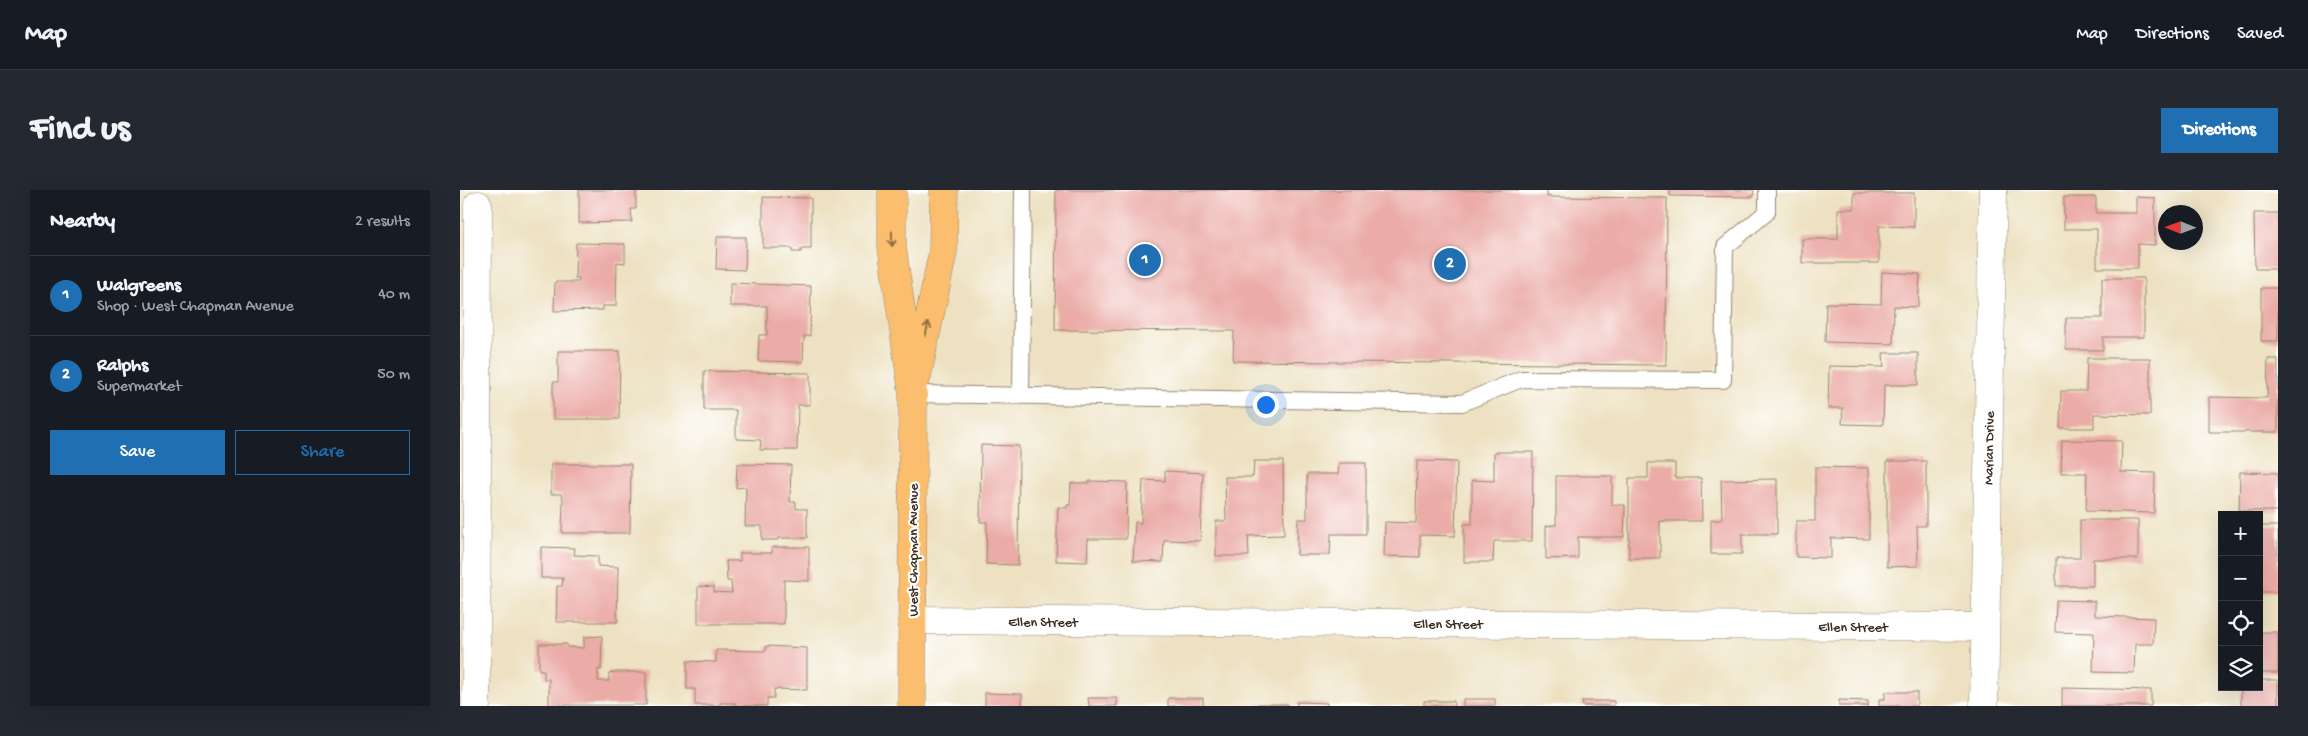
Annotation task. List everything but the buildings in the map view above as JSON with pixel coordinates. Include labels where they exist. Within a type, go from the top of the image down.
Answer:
[{"type":"main road","name":"West Chapman Avenue","points":[[892,190],[892,247],[914,394],[912,706]]},
{"type":"main road","name":"West Chapman Avenue","points":[[914,394],[943,252],[944,190]]},
{"type":"street","name":"Marian Drive","points":[[1984,706],[1993,190]]},
{"type":"street","points":[[476,706],[478,205]]},
{"type":"street","name":"Ellen Street","points":[[912,620],[1985,627]]},
{"type":"lane","points":[[1021,396],[1023,190]]},
{"type":"lane","points":[[914,394],[1462,403],[1521,379],[1723,380],[1725,247],[1766,212],[1767,190]]},
{"type":"place","name":"Walgreens","points":[[1145,260]]},
{"type":"place","name":"Ralphs","points":[[1450,264]]}]
